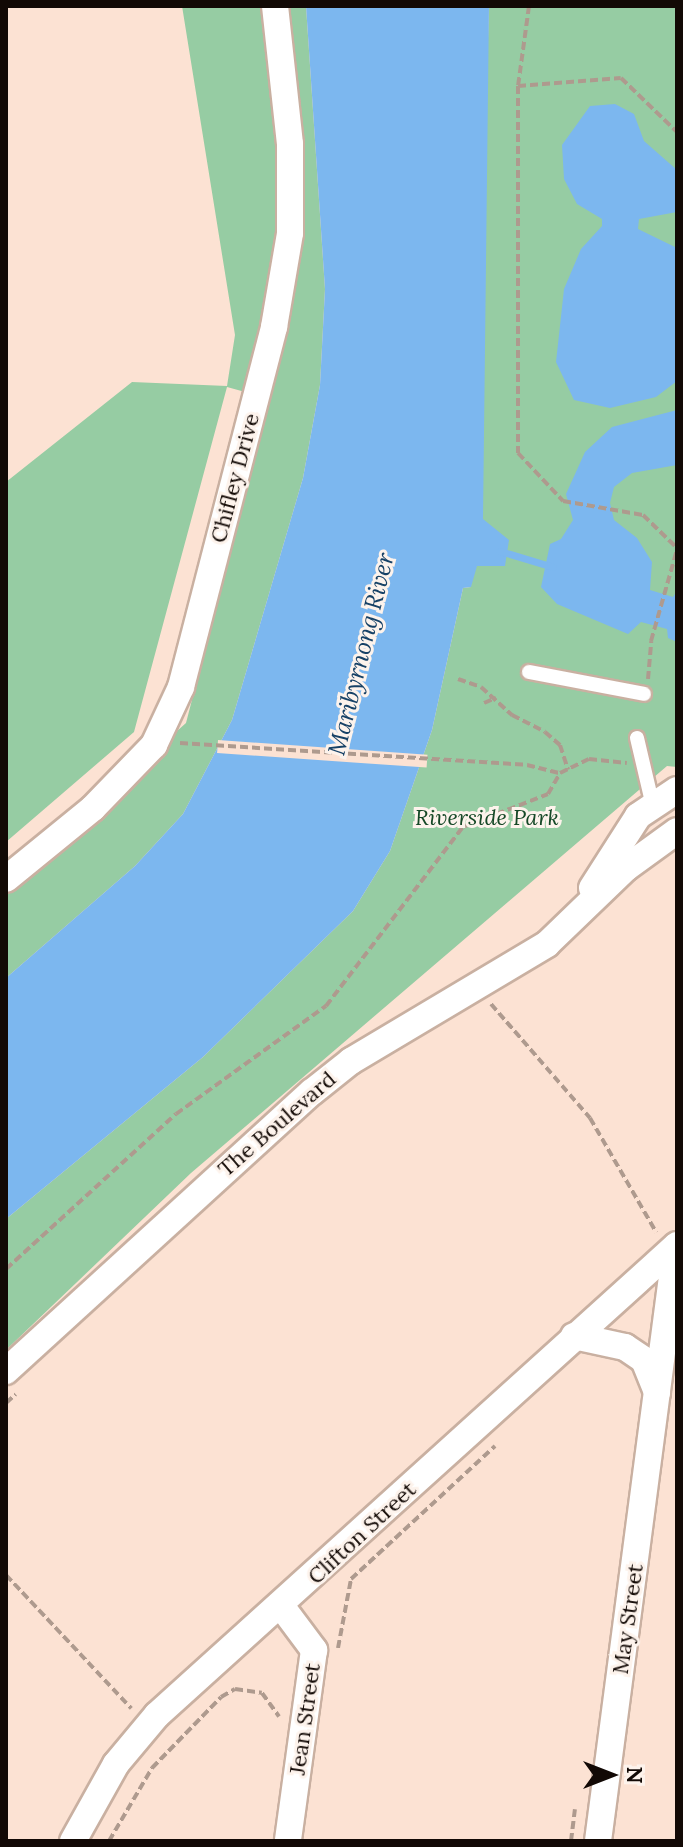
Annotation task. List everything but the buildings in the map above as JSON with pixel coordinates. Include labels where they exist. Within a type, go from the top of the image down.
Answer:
[{"type":"street","name":"Chifley Drive","points":[[6,879],[93,808],[154,745],[181,687],[274,327],[290,233],[290,144],[275,6]]},
{"type":"street","name":"The Boulevard","points":[[577,915],[624,835],[652,802],[677,790]]},
{"type":"street","name":"The Boulevard","points":[[15,1379],[312,1092],[351,1061],[547,944],[626,868],[677,831]]},
{"type":"street","name":"Clifton Street","points":[[73,1841],[116,1764],[157,1715],[282,1607],[574,1336],[670,1242]]},
{"type":"street","name":"May Street","points":[[598,1841],[658,1396],[670,1242]]},
{"type":"street","points":[[574,1336],[625,1347],[644,1360],[658,1396]]},
{"type":"street","name":"Jean Street","points":[[282,1607],[314,1650],[288,1841]]},
{"type":"lane","points":[[529,672],[644,694]]},
{"type":"lane","points":[[637,738],[639,765],[652,802]]},
{"type":"path","points":[[529,6],[518,86],[518,453],[563,501],[643,515],[677,549],[651,641],[644,694]]},
{"type":"path","points":[[518,86],[621,78],[677,132]]},
{"type":"path","points":[[458,679],[496,698],[560,745],[568,770]]},
{"type":"path","points":[[484,703],[496,698]]},
{"type":"path","points":[[175,742],[527,765],[560,773],[589,759],[639,765]]},
{"type":"path","points":[[6,1269],[176,1114],[326,1006],[463,827],[548,794],[560,773]]},
{"type":"path","points":[[497,993],[486,999],[590,1118],[670,1242]]},
{"type":"path","points":[[6,1403],[15,1379]]},
{"type":"path","points":[[338,1651],[351,1579],[499,1441]]},
{"type":"path","points":[[6,1575],[138,1715]]},
{"type":"path","points":[[109,1841],[152,1768],[221,1697],[235,1689],[262,1693],[272,1700],[279,1724]]},
{"type":"path","points":[[571,1841],[577,1794]]},
{"type":"green space","points":[[182,6],[306,6],[325,289],[320,385],[303,478],[232,720],[183,814],[135,866],[6,978],[6,884],[186,723],[270,399],[227,387],[134,732],[6,842],[6,482],[132,382],[227,386],[235,335]]},
{"type":"green space","name":"Riverside Park","points":[[489,6],[677,6],[677,767],[667,766],[191,1173],[6,1350],[6,1219],[203,1057],[353,911],[390,851],[432,730],[463,588],[471,587]]},
{"type":"water","name":"Maribyrnong River","points":[[306,6],[489,6],[483,519],[509,540],[505,566],[477,566],[471,587],[463,588],[432,730],[390,851],[353,911],[203,1057],[6,1219],[6,978],[135,866],[183,814],[232,720],[303,478],[320,385],[325,289]]},
{"type":"water","points":[[615,104],[634,114],[644,141],[677,170],[677,212],[639,219],[638,229],[677,248],[677,381],[656,397],[610,408],[574,400],[556,362],[564,289],[581,249],[602,226],[602,219],[577,204],[564,179],[562,145],[590,106]]},
{"type":"water","points":[[677,410],[677,465],[632,473],[614,487],[610,503],[614,520],[637,538],[652,562],[650,590],[673,597],[677,591],[677,642],[668,638],[667,629],[641,622],[628,634],[557,604],[541,587],[550,544],[561,539],[573,520],[566,494],[585,452],[612,427]]},
{"type":"pier","points":[[218,740],[427,755],[427,768],[217,753]]},
{"type":"waterway","points":[[500,551],[553,567]]}]
